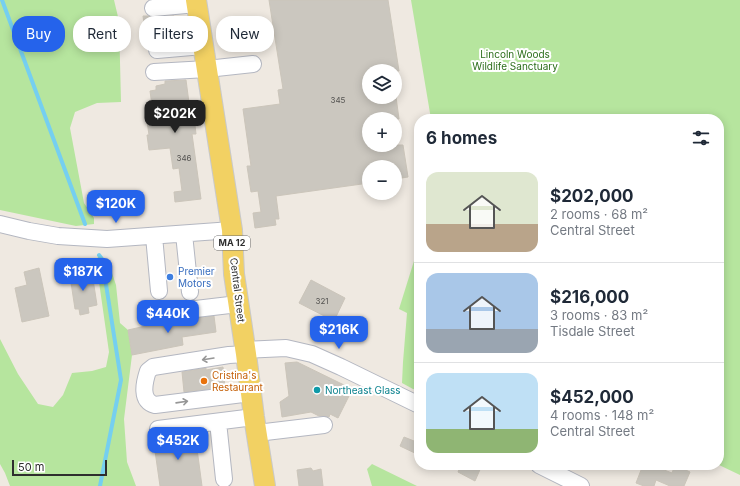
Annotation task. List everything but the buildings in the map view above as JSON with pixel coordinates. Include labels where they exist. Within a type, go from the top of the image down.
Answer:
[{"type":"main road","name":"Central Street","points":[[197,2],[199,16]]},
{"type":"main road","name":"Central Street","points":[[204,52],[232,230],[234,274],[265,486]]},
{"type":"street","points":[[153,8],[197,2]]},
{"type":"street","points":[[154,72],[207,69],[253,64]]},
{"type":"street","points":[[0,224],[29,232],[58,236],[107,239],[232,230]]},
{"type":"street","points":[[184,234],[190,292]]},
{"type":"street","points":[[154,236],[159,291]]},
{"type":"street","points":[[162,313],[238,304]]},
{"type":"street","points":[[251,393],[155,405],[150,404],[146,398],[144,383],[148,371],[153,367],[246,352],[286,348],[305,352],[341,367],[414,404]]},
{"type":"street","points":[[218,422],[224,479]]},
{"type":"street","points":[[158,428],[218,422],[255,425],[324,425]]},
{"type":"street","points":[[549,470],[581,486]]},
{"type":"green space","points":[[0,0],[114,0],[118,16],[73,16],[73,52],[120,52],[121,102],[97,103],[75,112],[70,128],[84,203],[94,218],[94,224],[76,226],[0,210]]},
{"type":"green space","name":"Lincoln Woods Wildlife Sanctuary","points":[[411,0],[740,0],[740,475],[724,467],[724,114],[430,114]]},
{"type":"green space","points":[[99,255],[109,264],[116,285],[120,323],[128,330],[132,355],[124,419],[127,462],[136,486],[10,486],[0,464],[0,339],[18,374],[38,404],[53,407],[63,395],[72,373],[92,371],[106,367],[109,352],[96,261]]},
{"type":"green space","points":[[414,261],[414,389],[402,383],[407,313],[399,309]]},
{"type":"green space","points":[[372,464],[417,486],[372,486],[367,469]]},
{"type":"waterway","points":[[2,0],[85,224]]},
{"type":"waterway","points":[[99,255],[102,259],[121,380],[100,486]]},
{"type":"place","name":"Premier Motors","points":[[170,277]]},
{"type":"place","name":"Cristina's Restaurant","points":[[204,381]]},
{"type":"place","name":"Northeast Glass","points":[[317,390]]}]
